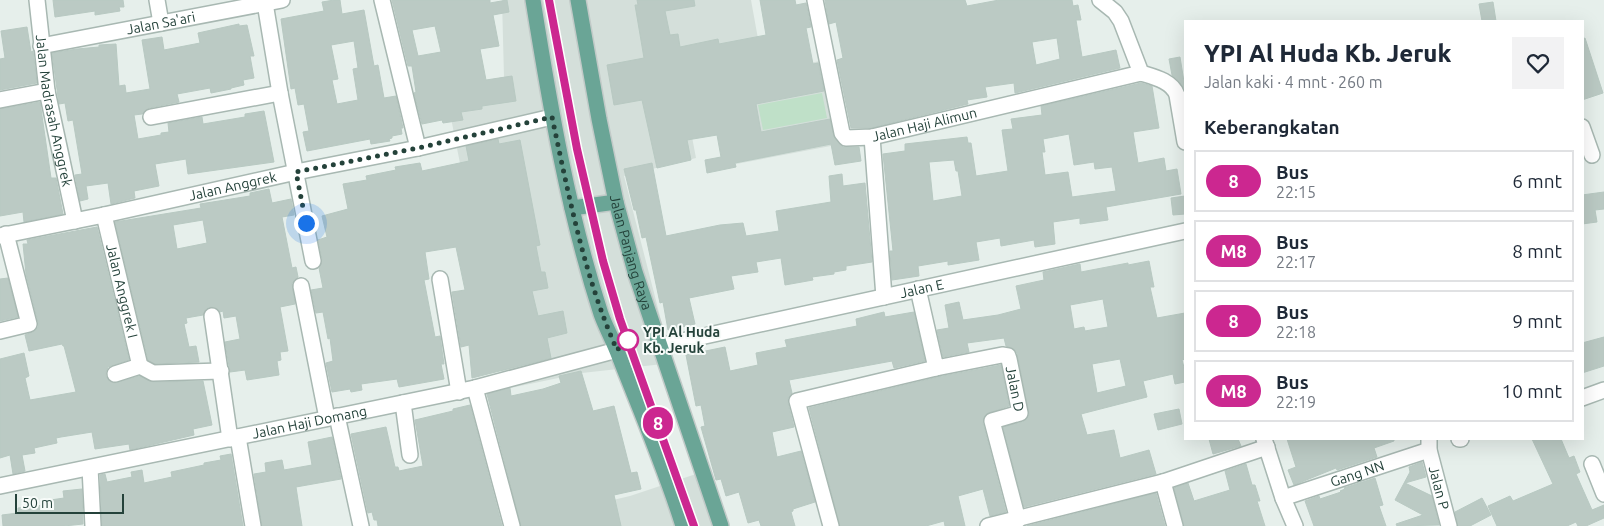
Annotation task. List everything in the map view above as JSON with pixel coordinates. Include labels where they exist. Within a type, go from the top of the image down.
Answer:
[{"type":"main road","points":[[533,0],[552,117],[588,272],[599,308],[617,350],[683,526]]},
{"type":"main road","name":"Jalan Panjang Raya","points":[[578,0],[616,202],[635,272],[721,526]]},
{"type":"main road","points":[[572,208],[616,202]]},
{"type":"street","name":"Jalan Madrasah Anggrek","points":[[37,0],[47,91],[75,221]]},
{"type":"street","points":[[157,0],[161,23]]},
{"type":"street","name":"Jalan Sa'ari","points":[[42,46],[282,0]]},
{"type":"street","points":[[382,0],[418,148]]},
{"type":"street","name":"Jalan Haji Alimun","points":[[815,0],[843,135],[846,138],[872,138],[1141,74]]},
{"type":"street","points":[[1100,0],[1115,12],[1120,21],[1141,74],[1160,78],[1175,89],[1184,136]]},
{"type":"street","points":[[265,3],[280,93],[313,261]]},
{"type":"street","points":[[0,100],[47,91]]},
{"type":"street","points":[[151,117],[280,93]]},
{"type":"street","name":"Jalan Anggrek","points":[[3,235],[104,215],[296,172],[418,148],[552,117]]},
{"type":"street","points":[[1584,132],[1593,154]]},
{"type":"street","points":[[872,138],[884,296]]},
{"type":"street","name":"Jalan Anggrek I","points":[[104,215],[140,366]]},
{"type":"street","name":"Jalan E","points":[[659,346],[1184,231]]},
{"type":"street","points":[[0,331],[29,324],[3,235]]},
{"type":"street","points":[[440,279],[459,392]]},
{"type":"street","points":[[302,286],[332,417],[361,526]]},
{"type":"street","points":[[831,526],[797,402],[936,368],[918,289]]},
{"type":"street","points":[[212,316],[234,438],[253,526]]},
{"type":"street","name":"Jalan Haji Domang","points":[[0,486],[459,392],[617,350]]},
{"type":"street","name":"Jalan D","points":[[936,368],[1002,355],[1008,356],[1020,413],[992,421],[1011,522]]},
{"type":"street","points":[[115,374],[140,366],[153,373],[221,371]]},
{"type":"street","points":[[475,388],[512,526]]},
{"type":"street","points":[[1584,397],[1604,390]]},
{"type":"street","points":[[403,403],[410,455]]},
{"type":"street","points":[[988,526],[1011,522],[1163,482],[1266,443],[1295,526]]},
{"type":"street","name":"Gang NN","points":[[1284,498],[1429,444]]},
{"type":"street","name":"Jalan P","points":[[1429,444],[1449,526]]},
{"type":"street","points":[[1592,464],[1604,494]]},
{"type":"street","points":[[90,468],[93,526]]},
{"type":"street","points":[[1163,482],[1176,526]]},
{"type":"shaded area","points":[[502,0],[751,0],[764,72],[825,60],[841,144],[736,164],[723,93],[685,100],[696,158],[624,176],[672,363],[582,373],[505,389],[445,88],[504,77]]},
{"type":"shaded area","points":[[711,469],[727,526],[542,526],[541,517],[630,496]]},
{"type":"green space","points":[[822,93],[827,118],[763,130],[758,105]]},
{"type":"building","points":[[53,0],[123,0],[124,7],[119,7],[120,11],[95,15],[95,11],[55,17]]},
{"type":"building","points":[[340,0],[342,14],[364,10],[374,66],[378,65],[384,98],[396,96],[403,128],[401,128],[402,134],[392,136],[389,139],[390,141],[371,144],[370,139],[307,151],[303,132],[309,131],[304,104],[298,105],[295,88],[291,89],[281,19],[324,11],[322,2]],"holes":[[[354,41],[358,68],[353,69],[358,100],[337,104],[332,80],[338,79],[331,45]]]},
{"type":"building","points":[[392,0],[490,0],[490,3],[507,0],[509,12],[493,15],[499,46],[480,49],[486,80],[512,76],[516,101],[482,106],[482,109],[461,112],[463,120],[443,123],[442,120],[422,124],[414,93],[416,92],[412,66],[408,66]],"holes":[[[435,26],[441,52],[418,56],[412,30]]]},
{"type":"building","points":[[637,0],[694,0],[695,6],[665,11],[670,35],[678,34],[680,47],[718,39],[719,44],[766,35],[760,0],[795,0],[796,5],[806,3],[811,27],[806,28],[813,64],[818,63],[824,91],[756,104],[761,132],[830,119],[835,139],[843,147],[859,147],[861,161],[835,165],[831,144],[735,163],[736,167],[707,173],[705,160],[721,157],[717,135],[687,140],[691,160],[657,168],[642,100],[614,105],[607,65],[644,58],[635,5],[638,5]]},
{"type":"building","points":[[825,0],[965,0],[967,6],[999,0],[1072,0],[1073,6],[1078,5],[1081,20],[1076,20],[1082,57],[1116,50],[1120,68],[1015,93],[1014,83],[985,87],[987,97],[967,100],[968,104],[871,128],[851,128],[837,60],[843,58],[836,22],[829,24]],"holes":[[[1057,38],[1060,59],[1036,65],[1032,42]]]},
{"type":"building","points":[[1493,2],[1496,20],[1482,20],[1479,4]]},
{"type":"building","points":[[239,24],[239,26],[247,25],[254,56],[250,56],[254,78],[243,80],[244,85],[231,89],[211,93],[210,88],[177,94],[179,102],[149,108],[142,114],[134,115],[138,139],[169,132],[168,123],[202,117],[203,124],[245,117],[245,114],[264,111],[274,162],[188,174],[186,159],[155,164],[159,186],[134,191],[135,198],[111,204],[108,183],[86,186],[88,199],[80,201],[75,175],[82,174],[73,120],[68,121],[65,103],[59,104],[52,53],[116,44],[119,86],[125,85],[126,93],[150,89],[142,40],[162,37],[164,50],[200,43],[198,33]]},
{"type":"building","points":[[27,27],[31,52],[33,51],[37,83],[0,90],[0,59],[5,58],[1,31]]},
{"type":"building","points":[[1584,38],[1603,93],[1584,99]]},
{"type":"building","points":[[1180,57],[1184,89],[1172,75],[1169,59]]},
{"type":"building","points":[[1141,83],[1152,86],[1159,128],[1133,132],[1138,163],[1164,158],[1166,171],[1177,169],[1181,194],[1106,207],[1108,220],[1080,224],[1080,218],[1053,222],[1055,244],[1035,247],[1034,240],[1001,246],[1000,238],[976,242],[979,260],[948,265],[948,261],[918,266],[919,276],[892,280],[890,251],[893,251],[883,154],[905,151],[905,144],[967,137],[968,143],[971,143],[976,176],[1008,171],[1002,130],[1013,129],[1011,119],[1042,115],[1041,106]],"holes":[[[1069,134],[1074,165],[1094,162],[1095,169],[1112,167],[1116,191],[1072,197],[1068,172],[1045,175],[1042,152],[1045,152],[1043,139]],[[954,160],[956,171],[958,171],[962,196],[933,201],[929,162]]]},
{"type":"building","points":[[40,102],[51,178],[56,178],[63,214],[24,222],[23,212],[0,216],[0,109]]},
{"type":"building","points":[[498,139],[499,144],[520,140],[540,245],[536,246],[541,272],[545,272],[548,288],[532,291],[538,316],[563,311],[567,333],[547,338],[551,358],[472,378],[469,345],[461,347],[452,292],[465,290],[456,247],[425,252],[429,279],[424,280],[435,337],[440,336],[444,364],[441,364],[444,379],[399,387],[397,379],[361,384],[362,390],[351,392],[350,389],[332,392],[326,363],[333,361],[330,338],[328,339],[323,312],[316,313],[311,290],[323,288],[319,268],[322,259],[318,240],[327,237],[322,216],[348,209],[343,184],[367,180],[366,176],[396,170],[395,167],[420,163],[422,171],[469,161],[466,146]]},
{"type":"building","points":[[652,163],[666,236],[720,225],[743,223],[746,236],[779,231],[776,211],[831,202],[829,176],[842,174],[843,186],[865,183],[872,262],[846,266],[846,270],[834,272],[834,274],[812,277],[813,280],[785,285],[781,258],[756,262],[758,272],[731,276],[734,289],[689,298],[695,324],[668,330],[663,302],[660,303],[646,237],[642,238],[624,169]]},
{"type":"building","points":[[269,189],[272,203],[291,199],[294,215],[282,217],[292,268],[296,267],[298,277],[292,283],[295,304],[280,307],[288,351],[280,352],[281,360],[277,361],[279,375],[247,380],[245,370],[230,372],[225,342],[240,339],[236,316],[224,318],[223,311],[220,312],[216,308],[211,307],[206,309],[203,315],[186,318],[187,323],[184,324],[189,347],[196,346],[199,362],[155,364],[148,360],[115,222],[201,208],[200,204],[250,196],[250,193]],"holes":[[[203,220],[207,243],[177,249],[173,225]]]},
{"type":"building","points":[[1604,192],[1604,209],[1595,210],[1597,222],[1584,224],[1584,195]]},
{"type":"building","points":[[1184,196],[1184,214],[1173,215],[1171,198]]},
{"type":"building","points":[[97,227],[129,360],[108,367],[106,377],[114,383],[139,376],[153,382],[203,381],[212,425],[193,429],[194,435],[130,450],[129,444],[95,449],[92,432],[56,438],[57,443],[34,448],[35,453],[22,455],[25,471],[13,474],[10,455],[0,458],[0,359],[24,353],[29,376],[25,378],[30,400],[76,392],[62,344],[29,351],[25,335],[35,331],[38,327],[38,322],[26,274],[23,244],[28,244],[27,240]]},
{"type":"building","points":[[1149,261],[1154,287],[1150,287],[1157,318],[1184,313],[1184,359],[1182,360],[1184,382],[1175,384],[1173,374],[1143,381],[1147,397],[1081,414],[1087,435],[1114,430],[1120,458],[1149,450],[1156,474],[1024,507],[1003,427],[1023,422],[1029,415],[1017,353],[1014,349],[1006,346],[1004,338],[967,343],[969,352],[943,357],[937,330],[949,328],[945,305],[959,302],[963,320],[998,315],[1021,309],[1016,286],[1044,280],[1043,272],[1080,264],[1081,272],[1128,263],[1128,265]],"holes":[[[1103,299],[1108,327],[1085,331],[1084,327],[1074,329],[1070,305]],[[1120,359],[1126,386],[1097,393],[1092,364]]]},
{"type":"building","points":[[8,278],[18,317],[0,321],[0,279]]},
{"type":"building","points":[[884,312],[885,317],[914,312],[925,361],[894,368],[892,361],[789,380],[792,393],[788,398],[788,403],[794,427],[772,432],[777,457],[801,451],[815,502],[793,509],[791,512],[795,526],[761,526],[759,520],[748,523],[739,492],[726,496],[721,479],[716,480],[701,427],[705,426],[701,405],[696,406],[686,355],[725,347],[730,371],[758,365],[756,353],[787,347],[785,340],[857,326],[856,319]]},
{"type":"building","points":[[1604,337],[1604,366],[1584,372],[1584,342]]},
{"type":"building","points":[[1001,365],[1009,406],[986,414],[983,423],[1006,512],[990,516],[983,489],[958,496],[965,526],[945,526],[944,521],[926,526],[840,526],[809,408],[938,377]]},
{"type":"building","points":[[581,371],[593,411],[614,406],[631,473],[637,472],[641,489],[614,495],[621,526],[521,526],[487,394],[510,388],[511,396],[543,389],[561,383],[559,376]]},
{"type":"building","points":[[470,405],[502,526],[378,526],[372,512],[368,513],[351,434],[386,427],[395,467],[398,467],[399,471],[423,466],[415,420]]},
{"type":"building","points":[[1179,409],[1182,424],[1158,430],[1154,414]]},
{"type":"building","points":[[332,437],[341,479],[296,487],[302,526],[262,526],[254,474],[266,472],[265,463],[282,460],[284,470],[312,465],[308,442]]},
{"type":"building","points":[[1209,440],[1238,440],[1241,446],[1213,454]]},
{"type":"building","points":[[1287,440],[1394,440],[1374,448],[1377,457],[1337,470],[1336,468],[1294,485],[1288,470],[1296,467]]},
{"type":"building","points":[[1532,440],[1561,440],[1569,458],[1574,456],[1580,472],[1576,474],[1592,510],[1604,505],[1604,518],[1586,526],[1578,526],[1576,522],[1567,526],[1497,526],[1488,506],[1510,496],[1513,501],[1553,484]]},
{"type":"building","points":[[231,454],[243,526],[102,526],[100,475],[105,474],[107,482],[132,477],[131,472],[142,470],[144,483],[172,477],[171,472],[221,460],[220,456]]},
{"type":"building","points":[[1422,462],[1426,477],[1405,483],[1432,496],[1439,525],[1397,526],[1396,524],[1423,515],[1395,500],[1410,472],[1409,467]]},
{"type":"building","points":[[1246,464],[1252,485],[1255,485],[1260,501],[1257,501],[1265,526],[1184,526],[1174,488],[1188,483],[1194,501],[1230,490],[1225,471]]},
{"type":"building","points":[[1375,478],[1383,505],[1379,506],[1386,526],[1314,526],[1305,501],[1319,496],[1320,499],[1341,492],[1344,488]]},
{"type":"building","points":[[82,489],[83,524],[64,526],[3,526],[2,515],[18,513],[18,508],[44,505],[44,501],[64,498],[63,491]]},
{"type":"building","points":[[1156,493],[1165,526],[1027,526]]},
{"type":"building","points":[[1482,498],[1491,515],[1470,526],[1458,526],[1455,512]]},
{"type":"bus line","name":"8","points":[[549,0],[577,149],[603,261],[620,319],[673,462],[694,526]]},
{"type":"place","name":"YPI Al Huda Kb. Jeruk","points":[[628,340]]},
{"type":"route","points":[[306,223],[296,172],[418,148],[552,117],[572,208],[588,272],[602,317],[617,350],[628,340]]}]
